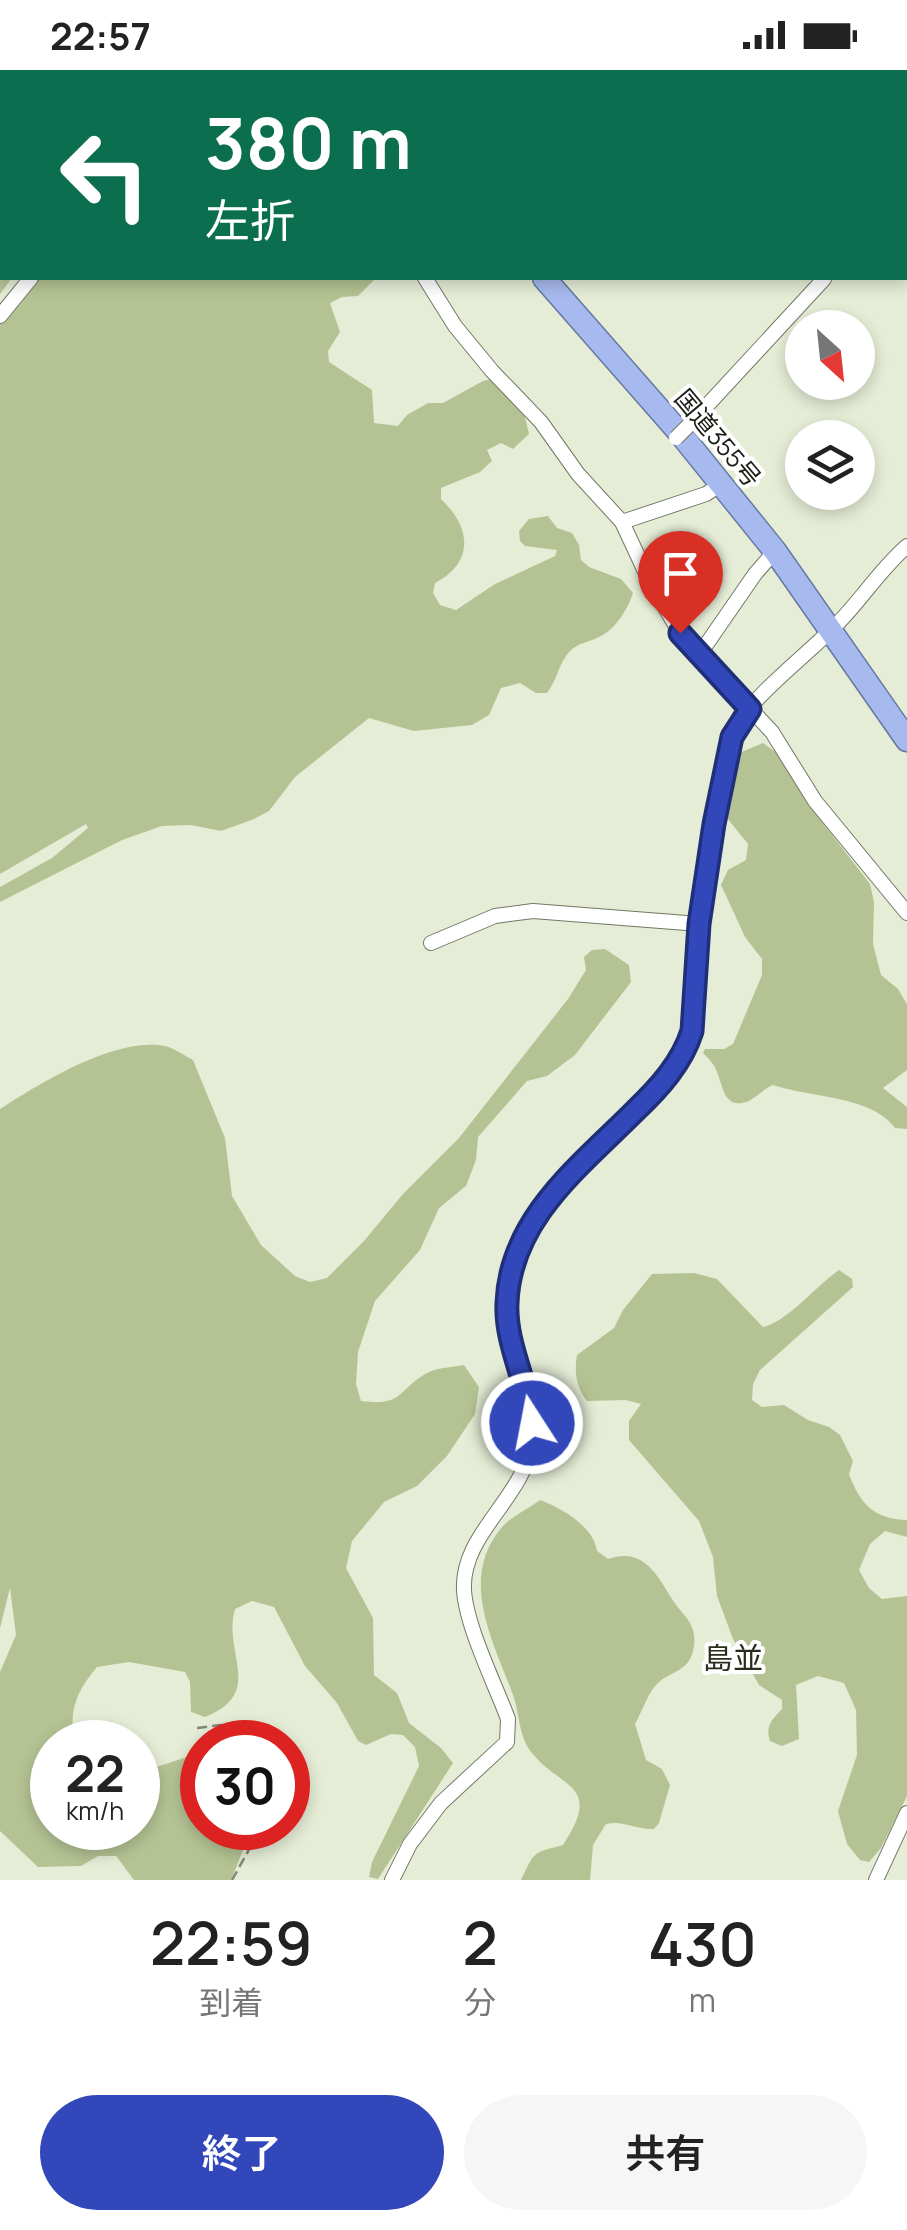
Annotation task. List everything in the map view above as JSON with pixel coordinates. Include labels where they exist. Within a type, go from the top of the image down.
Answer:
[{"type":"highway","name":"国道355号","points":[[546,280],[776,551],[907,740]]},
{"type":"street","points":[[0,316],[29,280]]},
{"type":"street","points":[[425,280],[492,372],[540,422],[578,474],[622,522],[670,616],[699,655],[783,746],[815,801],[907,914]]},
{"type":"street","points":[[676,438],[823,280]]},
{"type":"street","points":[[622,522],[706,494],[721,484]]},
{"type":"street","points":[[392,1880],[410,1844],[441,1803],[501,1748],[509,1734],[508,1719],[466,1606],[464,1578],[473,1550],[521,1475],[532,1442],[530,1404],[507,1315],[514,1261],[549,1196],[653,1092],[687,1046],[694,1016],[699,924],[726,757],[737,724],[832,629],[907,546]]},
{"type":"street","points":[[699,655],[755,574],[776,551]]},
{"type":"street","points":[[431,943],[495,916],[534,911],[699,924]]},
{"type":"street","points":[[876,1880],[907,1813]]},
{"type":"path","points":[[232,1880],[249,1850]]},
{"type":"green space","points":[[0,280],[10,280],[0,294]]},
{"type":"green space","points":[[22,280],[374,280],[358,296],[330,303],[340,332],[328,351],[329,362],[372,390],[374,423],[398,426],[407,415],[428,403],[443,403],[498,377],[523,409],[529,434],[513,449],[501,443],[487,450],[492,461],[480,472],[441,488],[441,499],[458,521],[464,544],[457,565],[435,583],[433,593],[440,605],[456,610],[495,584],[555,556],[557,550],[525,546],[520,541],[519,531],[529,519],[548,516],[557,528],[572,533],[581,560],[589,567],[621,579],[633,593],[628,606],[605,634],[570,651],[547,693],[536,693],[520,683],[501,688],[489,715],[472,725],[414,731],[369,718],[295,777],[269,811],[254,819],[221,831],[191,825],[162,826],[122,840],[0,902],[0,887],[52,858],[88,828],[86,824],[0,874],[0,307]]},
{"type":"green space","points":[[763,743],[785,759],[822,822],[870,884],[874,902],[873,944],[881,975],[898,989],[907,1004],[907,1070],[883,1088],[907,1107],[907,1129],[895,1128],[885,1117],[856,1103],[773,1085],[749,1101],[733,1102],[703,1053],[705,1049],[724,1049],[733,1044],[762,975],[762,959],[745,937],[721,885],[728,870],[746,860],[748,844],[727,818],[731,779],[739,753]]},
{"type":"green space","points":[[605,949],[629,965],[631,982],[575,1055],[547,1076],[527,1081],[478,1137],[476,1160],[466,1186],[439,1208],[420,1250],[375,1301],[358,1352],[356,1384],[361,1401],[392,1400],[429,1372],[464,1365],[479,1387],[475,1414],[447,1456],[417,1486],[384,1502],[352,1541],[346,1568],[373,1618],[374,1675],[397,1693],[409,1723],[441,1748],[453,1763],[378,1879],[369,1877],[372,1862],[419,1766],[415,1747],[403,1735],[391,1734],[366,1745],[358,1741],[337,1703],[305,1666],[274,1607],[252,1601],[235,1609],[232,1625],[238,1684],[234,1696],[205,1717],[191,1712],[190,1682],[185,1672],[129,1662],[97,1667],[76,1702],[73,1720],[30,1720],[30,1850],[160,1850],[160,1766],[180,1759],[180,1850],[243,1850],[231,1880],[134,1880],[116,1856],[98,1856],[81,1866],[38,1867],[0,1831],[0,1672],[16,1635],[10,1588],[0,1628],[0,1109],[57,1075],[102,1055],[145,1045],[176,1050],[193,1060],[225,1138],[232,1196],[261,1245],[295,1276],[310,1282],[327,1278],[459,1138],[568,999],[586,970],[584,957],[592,950]]},
{"type":"green space","points":[[839,1270],[852,1279],[853,1287],[760,1370],[753,1384],[752,1400],[762,1407],[784,1405],[840,1435],[853,1461],[849,1474],[863,1501],[886,1517],[907,1520],[907,1537],[885,1531],[870,1544],[859,1570],[869,1588],[882,1599],[907,1596],[907,1796],[881,1848],[869,1862],[860,1860],[847,1844],[838,1811],[857,1755],[856,1710],[844,1683],[818,1676],[796,1685],[799,1739],[782,1746],[770,1741],[769,1727],[782,1709],[782,1700],[759,1685],[733,1639],[717,1596],[713,1557],[699,1521],[629,1440],[629,1421],[641,1404],[626,1400],[587,1401],[576,1373],[577,1355],[614,1328],[652,1274],[694,1273],[717,1279],[763,1327],[792,1311]]},
{"type":"green space","points":[[540,1500],[576,1520],[590,1534],[597,1551],[608,1559],[631,1557],[647,1565],[688,1620],[694,1638],[689,1661],[654,1687],[635,1724],[646,1760],[662,1769],[670,1785],[659,1823],[654,1829],[606,1824],[593,1845],[590,1880],[521,1880],[535,1855],[563,1845],[575,1825],[579,1798],[527,1746],[483,1610],[482,1567],[489,1547],[506,1523]]},
{"type":"district","name":"島並","points":[[733,1659]]},
{"type":"route","points":[[532,1423],[508,1324],[507,1301],[514,1261],[549,1196],[664,1080],[678,1062],[692,1031],[699,924],[726,757],[737,724],[750,709],[680,633]]}]
